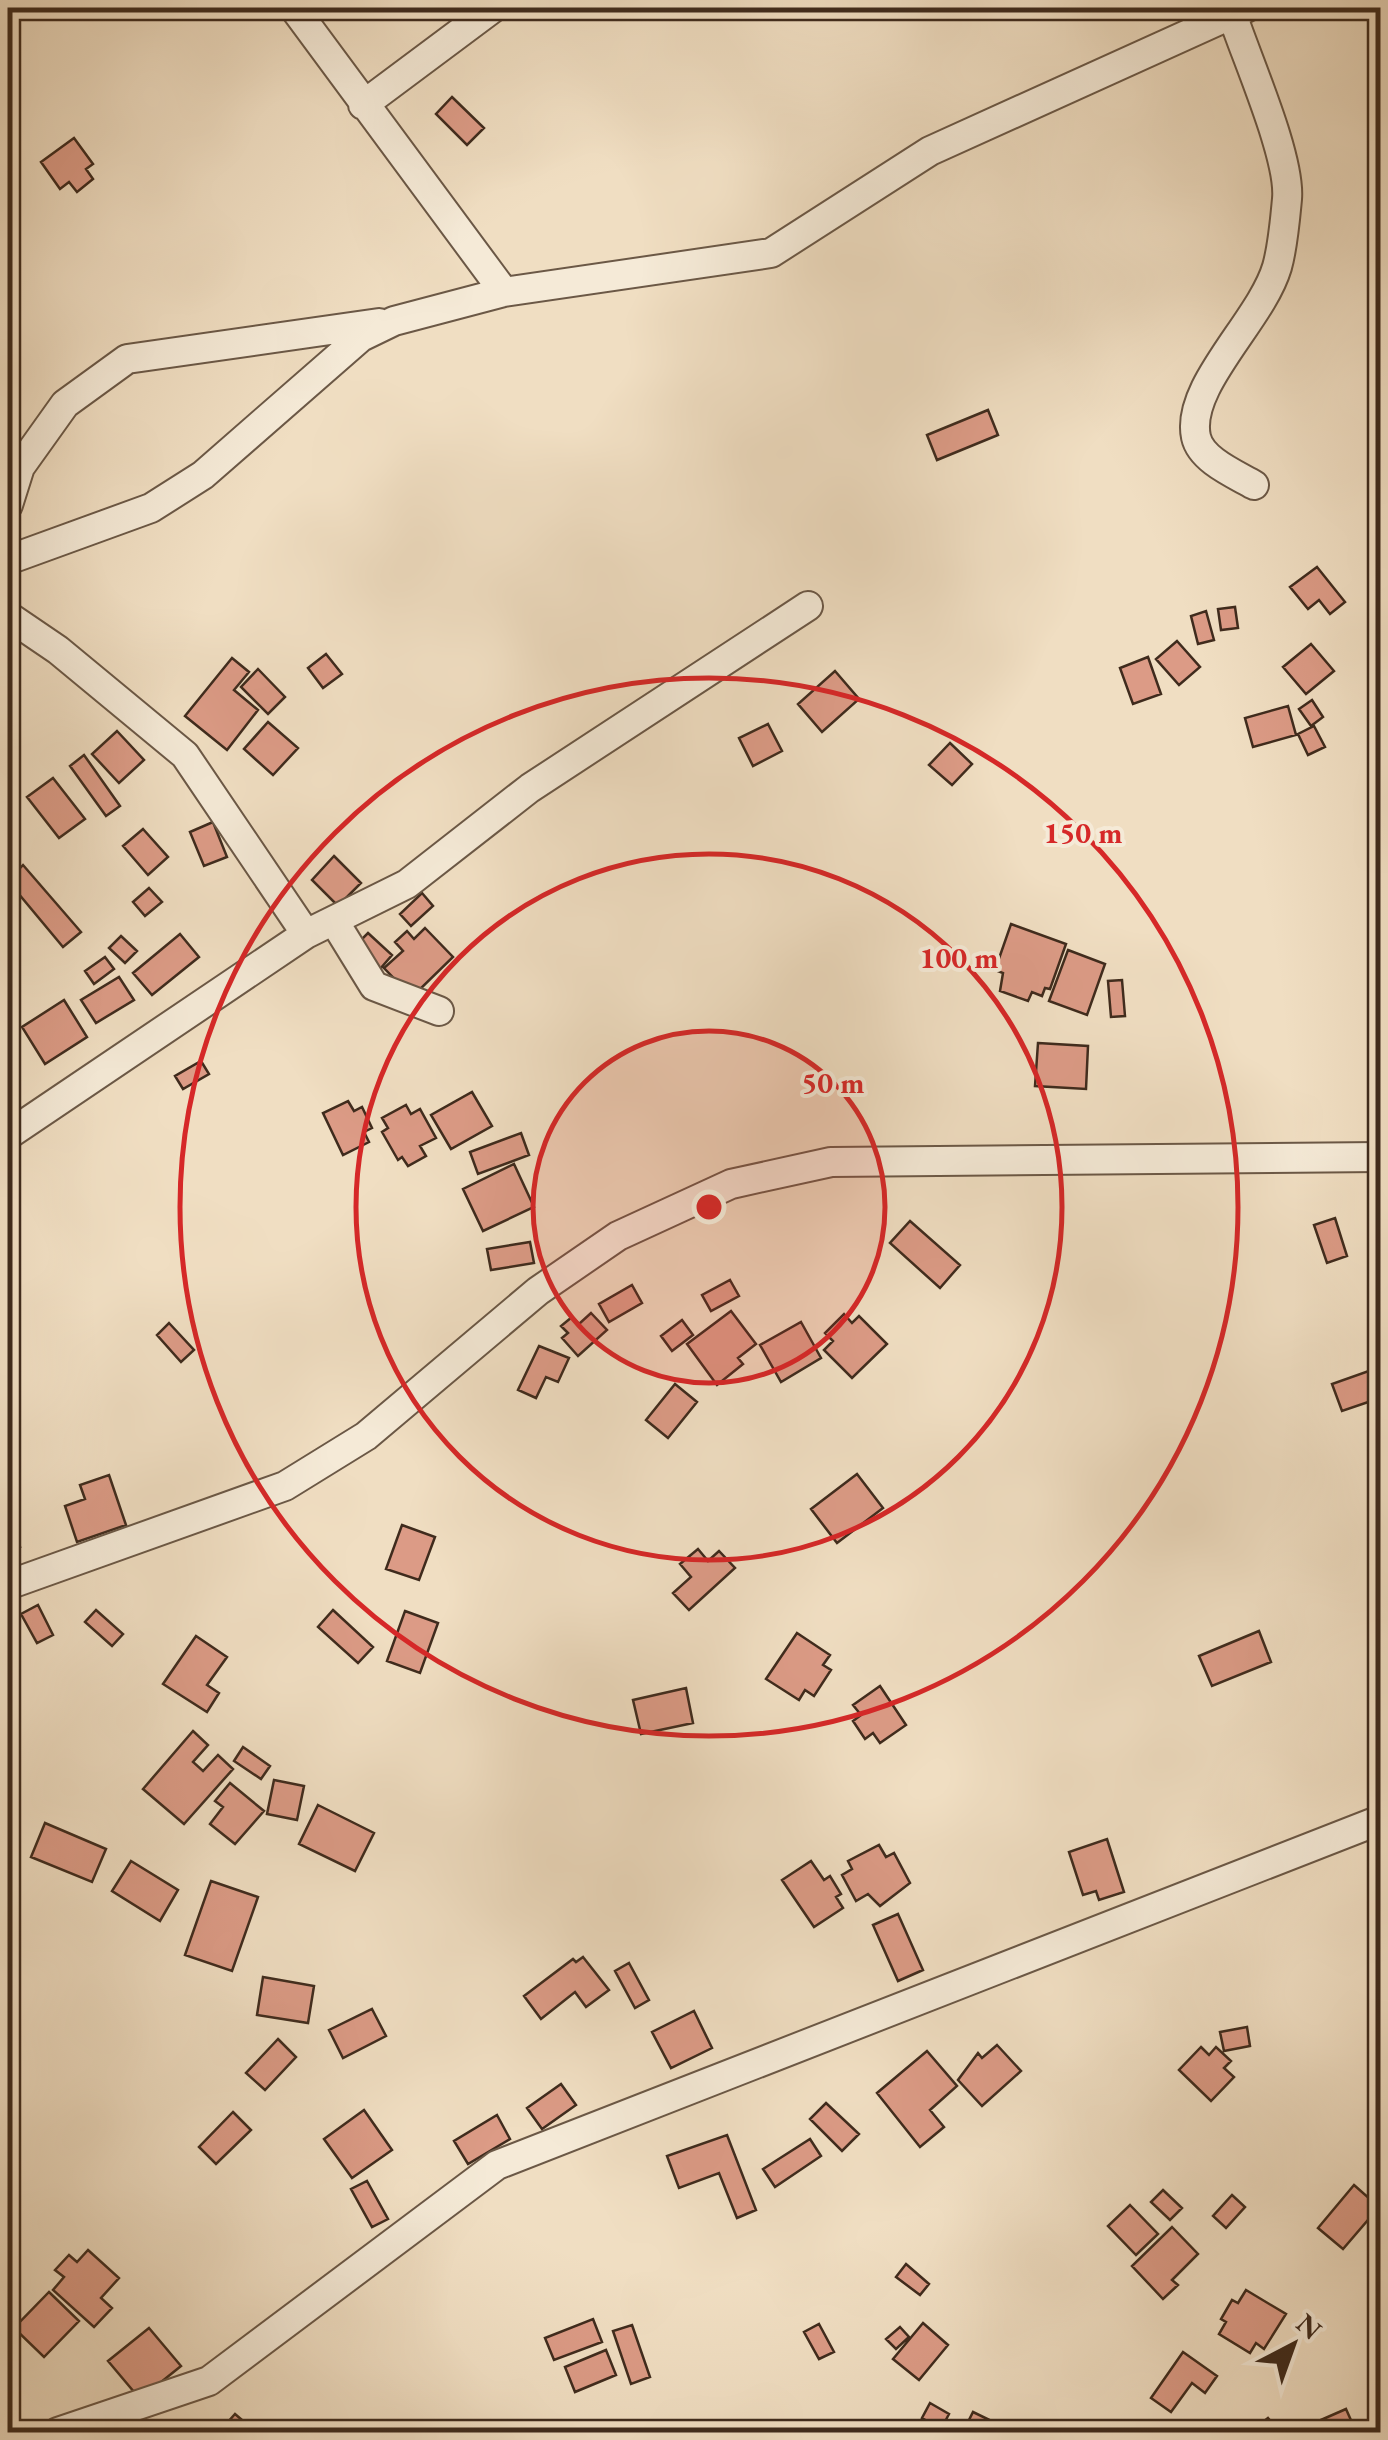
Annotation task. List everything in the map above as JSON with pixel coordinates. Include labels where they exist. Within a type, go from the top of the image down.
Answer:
[{"type":"street","points":[[294,8],[504,292]]},
{"type":"street","points":[[362,105],[493,8]]},
{"type":"street","points":[[8,505],[20,467],[65,404],[126,359],[394,321],[504,292],[771,253],[930,151],[1236,10],[1288,193],[1277,268],[1248,328],[1202,390],[1194,413],[1196,441],[1216,463],[1254,485]]},
{"type":"street","points":[[8,560],[151,508],[203,475],[361,337],[394,321]]},
{"type":"street","points":[[8,1135],[306,934],[406,884],[530,788],[808,606]]},
{"type":"street","points":[[8,616],[58,650],[185,755],[306,934]]},
{"type":"street","points":[[334,920],[374,986],[439,1011]]},
{"type":"street","points":[[8,1585],[285,1486],[366,1436],[538,1291],[618,1236],[730,1184],[831,1162],[1380,1157]]},
{"type":"street","points":[[58,2432],[209,2381],[498,2164],[1380,1820]]},
{"type":"building","points":[[452,97],[484,128],[467,145],[436,114]]},
{"type":"building","points":[[74,138],[93,164],[86,169],[93,179],[77,192],[69,182],[60,189],[41,162]]},
{"type":"building","points":[[988,410],[998,435],[937,460],[927,435]]},
{"type":"building","points":[[1317,567],[1345,602],[1330,614],[1319,600],[1308,609],[1290,587]]},
{"type":"building","points":[[1235,607],[1238,628],[1221,630],[1218,609]]},
{"type":"building","points":[[1206,611],[1214,640],[1198,644],[1191,616]]},
{"type":"building","points":[[1177,641],[1200,667],[1179,685],[1156,659]]},
{"type":"building","points":[[1311,644],[1334,671],[1306,694],[1283,667]]},
{"type":"building","points":[[326,654],[342,674],[323,688],[308,668]]},
{"type":"building","points":[[1148,657],[1161,694],[1133,704],[1120,668]]},
{"type":"building","points":[[232,658],[249,672],[234,690],[258,710],[227,750],[185,716]]},
{"type":"building","points":[[258,669],[285,697],[268,714],[241,687]]},
{"type":"building","points":[[835,671],[859,699],[822,732],[798,704]]},
{"type":"building","points":[[1312,700],[1323,717],[1311,726],[1299,709]]},
{"type":"building","points":[[1288,706],[1296,735],[1253,747],[1245,718]]},
{"type":"building","points":[[268,722],[298,748],[273,775],[244,749]]},
{"type":"building","points":[[768,724],[782,751],[753,766],[739,738]]},
{"type":"building","points":[[1314,726],[1325,747],[1308,755],[1298,734]]},
{"type":"building","points":[[117,731],[144,760],[119,783],[92,754]]},
{"type":"building","points":[[950,743],[972,764],[952,785],[929,765]]},
{"type":"building","points":[[84,755],[120,806],[106,816],[70,766]]},
{"type":"building","points":[[53,778],[85,819],[59,838],[27,797]]},
{"type":"building","points":[[213,822],[227,857],[204,866],[190,832]]},
{"type":"building","points":[[143,829],[168,857],[148,875],[123,846]]},
{"type":"building","points":[[334,856],[361,883],[338,906],[312,880]]},
{"type":"building","points":[[23,865],[81,932],[63,947],[8,881]]},
{"type":"building","points":[[149,888],[162,902],[145,916],[133,902]]},
{"type":"building","points":[[422,893],[433,906],[411,926],[400,914]]},
{"type":"building","points":[[1011,924],[1066,944],[1050,989],[1045,988],[1042,996],[1032,992],[1028,1001],[1000,991],[1003,973],[995,970]]},
{"type":"building","points":[[425,928],[453,957],[412,997],[384,968],[403,951],[395,942],[407,931],[414,939]]},
{"type":"building","points":[[368,933],[392,955],[380,969],[355,946]]},
{"type":"building","points":[[180,934],[199,957],[152,995],[133,973]]},
{"type":"building","points":[[121,936],[137,951],[125,963],[109,948]]},
{"type":"building","points":[[1068,950],[1105,964],[1087,1015],[1049,1001]]},
{"type":"building","points":[[105,957],[114,969],[94,984],[85,971]]},
{"type":"building","points":[[119,977],[134,1000],[96,1023],[81,1000]]},
{"type":"building","points":[[1122,980],[1125,1016],[1111,1017],[1108,981]]},
{"type":"building","points":[[64,1000],[87,1037],[45,1064],[22,1027]]},
{"type":"building","points":[[1038,1043],[1088,1046],[1086,1089],[1035,1086]]},
{"type":"building","points":[[201,1061],[209,1074],[183,1089],[175,1076]]},
{"type":"building","points":[[472,1092],[492,1126],[451,1149],[431,1115]]},
{"type":"building","points":[[348,1101],[354,1111],[362,1107],[372,1128],[364,1132],[369,1142],[343,1155],[323,1113]]},
{"type":"building","points":[[406,1105],[411,1114],[420,1109],[436,1138],[420,1146],[426,1156],[408,1166],[402,1157],[398,1160],[382,1132],[388,1128],[382,1118]]},
{"type":"building","points":[[521,1133],[529,1155],[478,1174],[470,1152]]},
{"type":"building","points":[[514,1164],[534,1207],[483,1231],[463,1189]]},
{"type":"building","points":[[1335,1218],[1347,1256],[1327,1263],[1314,1225]]},
{"type":"building","points":[[910,1221],[960,1265],[940,1288],[890,1243]]},
{"type":"building","points":[[530,1242],[534,1263],[491,1270],[487,1249]]},
{"type":"building","points":[[730,1280],[739,1296],[711,1311],[702,1295]]},
{"type":"building","points":[[632,1285],[642,1303],[609,1322],[599,1304]]},
{"type":"building","points":[[731,1311],[756,1344],[738,1358],[743,1364],[717,1385],[687,1344]]},
{"type":"building","points":[[591,1313],[607,1330],[578,1356],[562,1338],[568,1333],[561,1326],[572,1317],[579,1324]]},
{"type":"building","points":[[844,1314],[852,1323],[859,1316],[887,1344],[852,1378],[824,1350],[833,1341],[825,1333]]},
{"type":"building","points":[[682,1320],[693,1335],[672,1351],[661,1336]]},
{"type":"building","points":[[801,1322],[821,1358],[781,1382],[760,1345]]},
{"type":"building","points":[[169,1323],[194,1350],[181,1362],[157,1335]]},
{"type":"building","points":[[539,1346],[569,1358],[558,1382],[546,1377],[536,1398],[518,1390]]},
{"type":"building","points":[[1380,1367],[1380,1398],[1342,1411],[1332,1384]]},
{"type":"building","points":[[675,1384],[697,1402],[668,1438],[646,1420]]},
{"type":"building","points":[[857,1474],[883,1508],[837,1543],[811,1509]]},
{"type":"building","points":[[109,1475],[126,1525],[77,1542],[65,1506],[85,1499],[80,1485]]},
{"type":"building","points":[[8,1523],[20,1547],[8,1553]]},
{"type":"building","points":[[402,1525],[435,1537],[419,1580],[386,1569]]},
{"type":"building","points":[[698,1549],[708,1561],[719,1551],[735,1568],[689,1610],[673,1593],[691,1577],[680,1564]]},
{"type":"building","points":[[38,1605],[53,1635],[37,1643],[21,1614]]},
{"type":"building","points":[[96,1610],[123,1634],[112,1646],[85,1622]]},
{"type":"building","points":[[333,1610],[373,1647],[358,1663],[318,1627]]},
{"type":"building","points":[[405,1611],[438,1623],[420,1673],[387,1661]]},
{"type":"building","points":[[1259,1631],[1271,1662],[1212,1686],[1199,1656]]},
{"type":"building","points":[[797,1633],[830,1655],[823,1665],[831,1670],[814,1696],[805,1690],[799,1700],[766,1679]]},
{"type":"building","points":[[196,1636],[227,1657],[207,1685],[219,1693],[207,1712],[163,1684]]},
{"type":"building","points":[[880,1686],[906,1725],[880,1743],[873,1733],[865,1739],[853,1721],[861,1715],[853,1705]]},
{"type":"building","points":[[686,1688],[693,1723],[641,1734],[633,1700]]},
{"type":"building","points":[[193,1731],[208,1745],[193,1762],[203,1771],[218,1755],[233,1769],[184,1824],[143,1789]]},
{"type":"building","points":[[243,1747],[270,1766],[261,1779],[234,1761]]},
{"type":"building","points":[[274,1780],[304,1786],[297,1820],[267,1814]]},
{"type":"building","points":[[230,1783],[264,1811],[235,1844],[210,1824],[223,1807],[215,1801]]},
{"type":"building","points":[[318,1805],[374,1833],[355,1871],[299,1844]]},
{"type":"building","points":[[45,1823],[106,1849],[92,1882],[31,1857]]},
{"type":"building","points":[[1107,1839],[1124,1892],[1099,1900],[1096,1891],[1083,1895],[1069,1852]]},
{"type":"building","points":[[879,1845],[886,1857],[894,1853],[910,1883],[880,1906],[868,1894],[856,1901],[842,1875],[852,1869],[848,1861]]},
{"type":"building","points":[[131,1861],[178,1890],[160,1921],[112,1891]]},
{"type":"building","points":[[811,1861],[824,1880],[830,1876],[841,1894],[836,1897],[843,1908],[814,1927],[782,1880]]},
{"type":"building","points":[[211,1881],[258,1897],[232,1971],[185,1955]]},
{"type":"building","points":[[898,1914],[923,1970],[898,1981],[873,1925]]},
{"type":"building","points":[[583,1957],[609,1990],[586,2007],[575,1992],[541,2019],[524,1996],[573,1959],[576,1962]]},
{"type":"building","points":[[629,1963],[649,2000],[635,2008],[615,1971]]},
{"type":"building","points":[[263,1977],[314,1986],[308,2023],[257,2015]]},
{"type":"building","points":[[372,2009],[386,2036],[343,2058],[329,2030]]},
{"type":"building","points":[[694,2011],[712,2048],[671,2068],[652,2032]]},
{"type":"building","points":[[1247,2027],[1250,2046],[1224,2051],[1220,2032]]},
{"type":"building","points":[[278,2039],[296,2057],[265,2090],[246,2073]]},
{"type":"building","points":[[997,2045],[1021,2071],[982,2106],[958,2080],[978,2053],[982,2058]]},
{"type":"building","points":[[1201,2047],[1209,2055],[1216,2047],[1231,2061],[1224,2068],[1234,2077],[1211,2101],[1179,2070]]},
{"type":"building","points":[[927,2051],[957,2086],[930,2110],[944,2127],[920,2147],[877,2093]]},
{"type":"building","points":[[561,2084],[576,2105],[542,2129],[527,2108]]},
{"type":"building","points":[[826,2103],[859,2134],[842,2151],[810,2119]]},
{"type":"building","points":[[364,2110],[392,2150],[352,2178],[324,2139]]},
{"type":"building","points":[[233,2112],[251,2130],[216,2164],[199,2147]]},
{"type":"building","points":[[497,2115],[510,2139],[468,2164],[454,2141]]},
{"type":"building","points":[[727,2135],[756,2210],[737,2218],[719,2173],[679,2188],[667,2156]]},
{"type":"building","points":[[810,2139],[821,2156],[775,2187],[763,2169]]},
{"type":"building","points":[[367,2181],[388,2219],[372,2227],[351,2189]]},
{"type":"building","points":[[1354,2185],[1379,2207],[1343,2249],[1318,2228]]},
{"type":"building","points":[[1163,2190],[1182,2208],[1170,2220],[1151,2202]]},
{"type":"building","points":[[1232,2195],[1245,2207],[1226,2228],[1213,2216]]},
{"type":"building","points":[[1130,2205],[1158,2234],[1136,2255],[1108,2226]]},
{"type":"building","points":[[1172,2227],[1198,2254],[1172,2280],[1178,2285],[1163,2299],[1132,2266]]},
{"type":"building","points":[[88,2250],[119,2278],[101,2298],[112,2308],[94,2327],[53,2290],[64,2277],[55,2270],[69,2255],[77,2262]]},
{"type":"building","points":[[906,2264],[929,2284],[920,2295],[896,2277]]},
{"type":"building","points":[[1246,2290],[1286,2314],[1264,2349],[1256,2343],[1250,2353],[1219,2334],[1226,2322],[1221,2319],[1232,2300],[1238,2303]]},
{"type":"building","points":[[49,2292],[79,2321],[44,2357],[14,2328]]},
{"type":"building","points":[[593,2319],[602,2342],[554,2360],[545,2338]]},
{"type":"building","points":[[923,2323],[948,2345],[919,2380],[893,2359]]},
{"type":"building","points":[[819,2324],[834,2352],[819,2359],[804,2332]]},
{"type":"building","points":[[632,2325],[650,2377],[631,2384],[613,2331]]},
{"type":"building","points":[[900,2327],[909,2337],[896,2349],[886,2339]]},
{"type":"building","points":[[149,2328],[181,2366],[140,2399],[108,2361]]},
{"type":"building","points":[[606,2350],[616,2375],[575,2392],[565,2367]]},
{"type":"building","points":[[1183,2352],[1217,2376],[1205,2393],[1192,2383],[1171,2412],[1151,2398]]},
{"type":"building","points":[[930,2403],[949,2414],[941,2429],[922,2418]]},
{"type":"building","points":[[1346,2409],[1354,2427],[1340,2432],[1318,2432],[1314,2423]]},
{"type":"building","points":[[973,2412],[998,2424],[994,2432],[963,2432]]},
{"type":"building","points":[[235,2414],[256,2432],[219,2432]]},
{"type":"building","points":[[1268,2418],[1280,2432],[1250,2432]]}]
